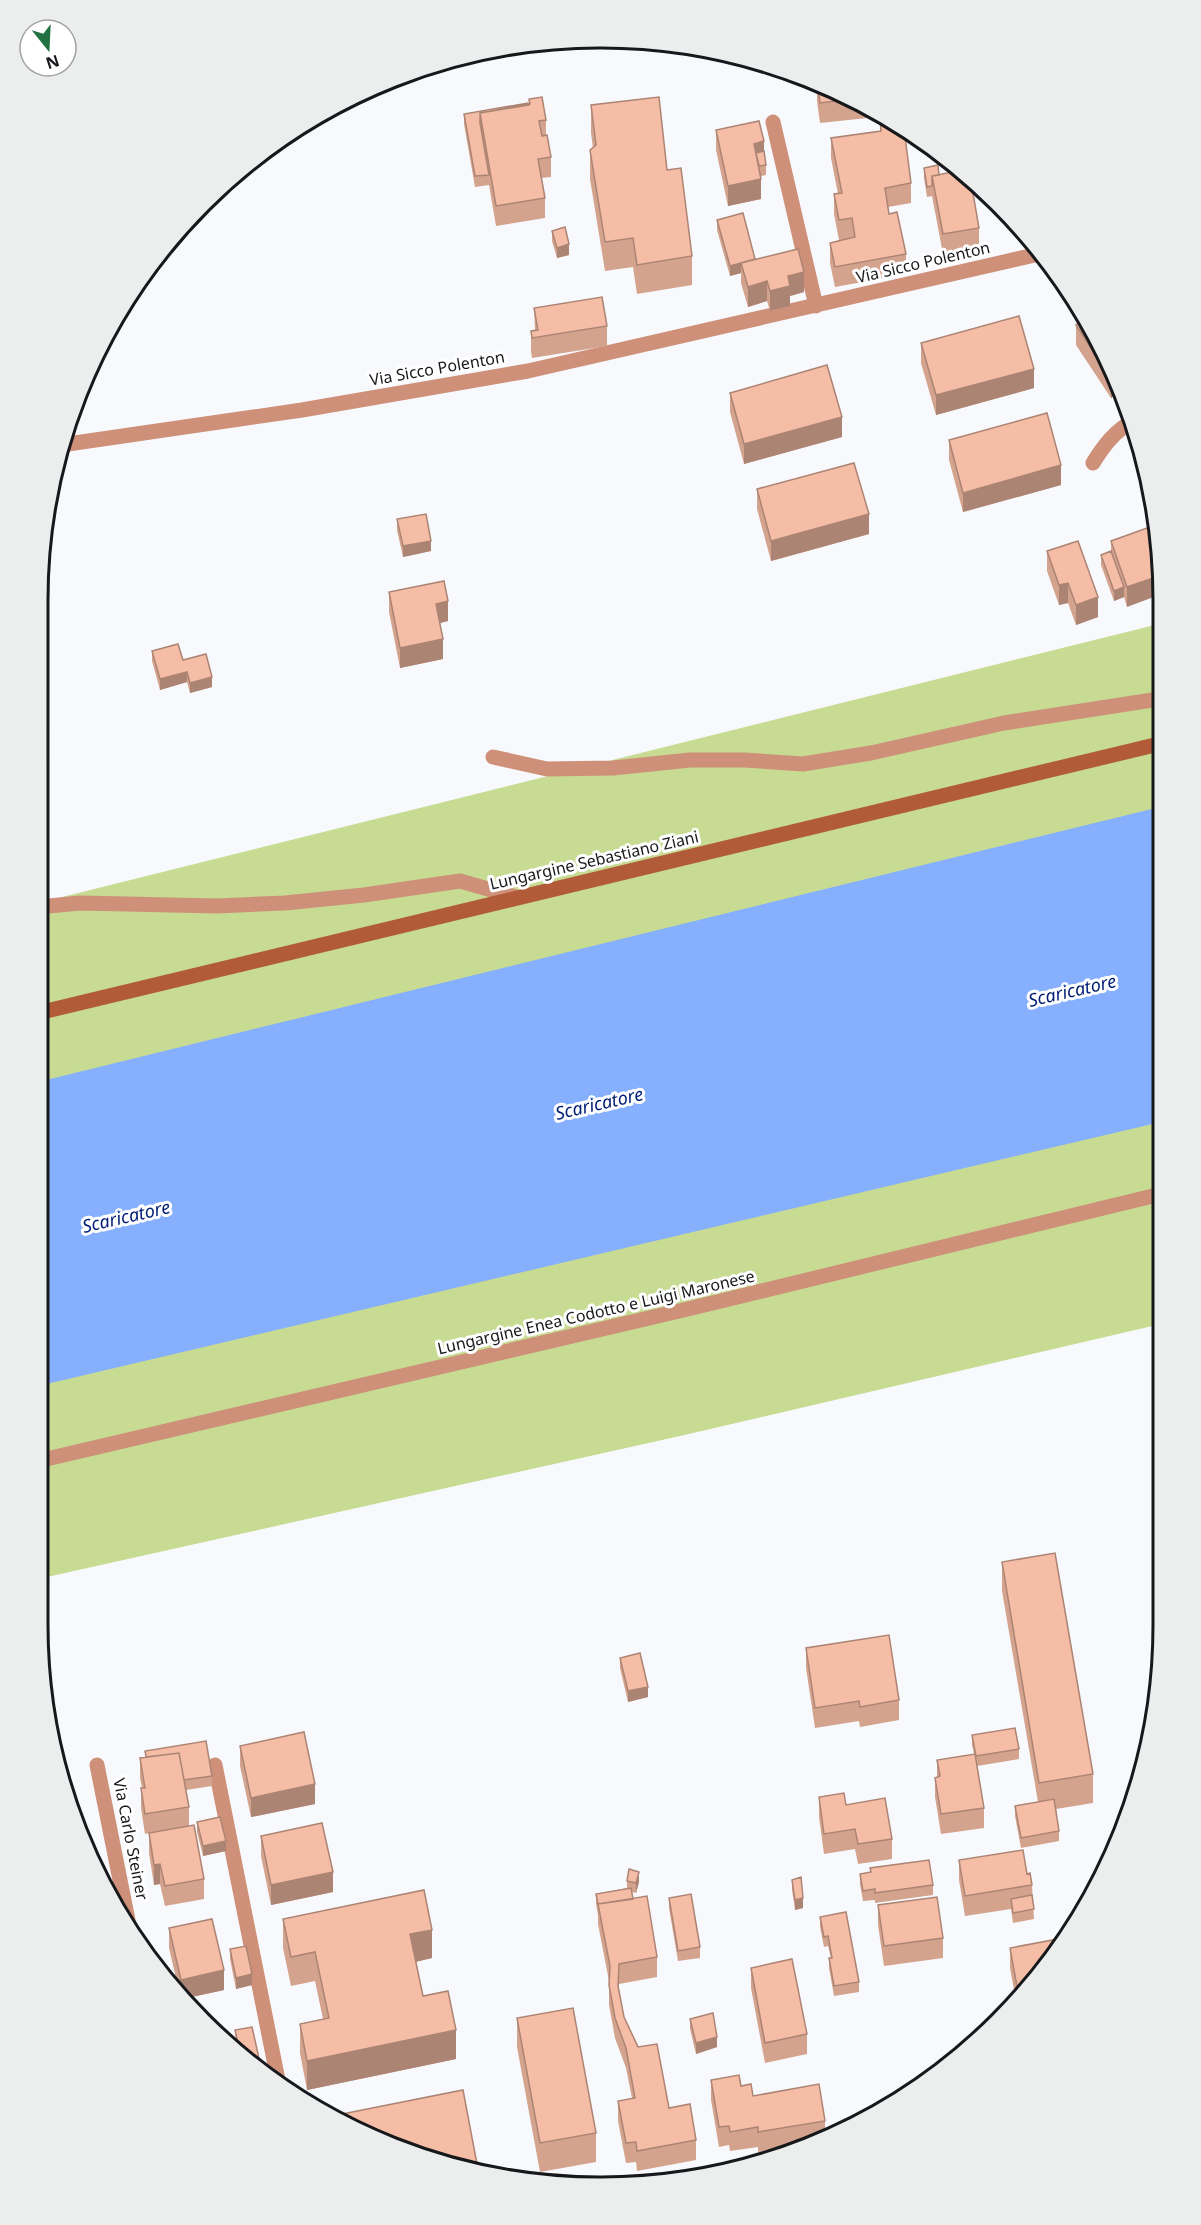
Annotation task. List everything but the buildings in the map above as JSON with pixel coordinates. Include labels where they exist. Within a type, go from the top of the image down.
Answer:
[{"type":"street","points":[[773,122],[816,306]]},
{"type":"street","name":"Via Sicco Polenton","points":[[71,444],[302,410],[528,371],[1032,256]]},
{"type":"street","points":[[1093,463],[1107,441],[1125,425]]},
{"type":"street","points":[[493,757],[547,769],[613,768],[690,760],[744,760],[803,764],[871,753],[1004,723],[1153,700]]},
{"type":"street","name":"Lungargine Sebastiano Ziani","points":[[48,1011],[1153,745]]},
{"type":"street","points":[[48,906],[80,903],[217,906],[285,903],[364,895],[460,881],[516,897]]},
{"type":"street","name":"Lungargine Enea Codotto e Luigi Maronese","points":[[48,1459],[692,1308],[1153,1196]]},
{"type":"street","name":"Via Carlo Steiner","points":[[97,1765],[125,1906]]},
{"type":"street","points":[[215,1765],[276,2072]]},
{"type":"green space","points":[[1153,625],[1153,1326],[680,1436],[48,1577],[48,901]]},
{"type":"water","name":"Scaricatore","points":[[1153,809],[1153,1124],[48,1384],[48,1080]]}]
